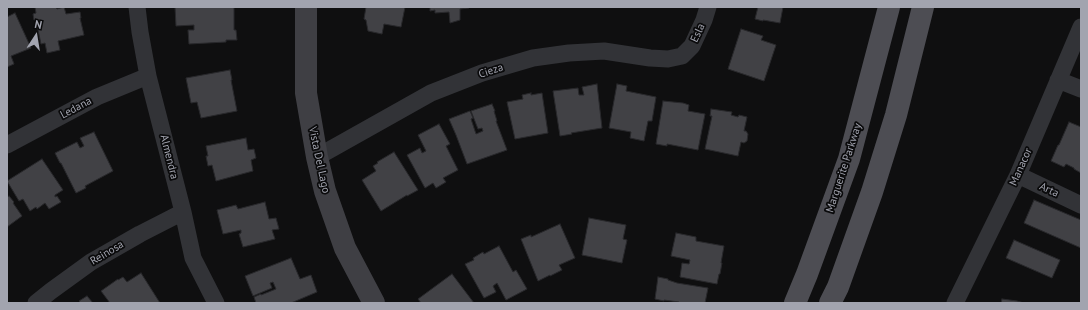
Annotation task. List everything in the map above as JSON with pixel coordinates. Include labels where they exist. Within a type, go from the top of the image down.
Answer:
[{"type":"main road","name":"Marguerite Parkway","points":[[795,303],[849,159],[889,7]]},
{"type":"main road","points":[[830,303],[838,287],[872,192],[896,115],[923,7]]},
{"type":"street","name":"Almendra","points":[[137,7],[148,76],[194,258],[216,303]]},
{"type":"street","name":"Vista Del Lago","points":[[306,7],[306,93],[317,157],[325,191],[345,248],[370,301]]},
{"type":"street","name":"Esla","points":[[682,56],[692,46],[704,20],[708,7]]},
{"type":"street","name":"Manacor","points":[[955,303],[1018,175],[1081,27]]},
{"type":"street","name":"Cieza","points":[[317,157],[430,93],[482,72],[533,58],[569,53],[604,51],[668,59],[682,56]]},
{"type":"street","name":"Ledana","points":[[7,145],[97,97],[148,76]]},
{"type":"street","points":[[1058,80],[1081,89]]},
{"type":"street","name":"Arta","points":[[1018,175],[1081,205]]},
{"type":"street","name":"Reinosa","points":[[36,303],[51,290],[91,262],[140,234],[183,212]]},
{"type":"building","points":[[35,7],[56,7],[57,9],[64,7],[66,14],[80,12],[84,35],[58,41],[60,50],[47,53],[45,43],[41,44],[36,20],[34,20],[33,14],[36,13]]},
{"type":"building","points":[[175,7],[234,7],[234,30],[236,30],[237,40],[189,44],[188,30],[194,30],[194,25],[176,26]]},
{"type":"building","points":[[366,7],[405,7],[401,27],[384,24],[382,34],[368,31],[366,20],[364,19]]},
{"type":"building","points":[[430,7],[469,8],[460,9],[460,20],[450,23],[449,12],[435,13],[435,10],[430,11]]},
{"type":"building","points":[[758,7],[783,7],[780,23],[755,19]]},
{"type":"building","points":[[15,13],[31,48],[11,56],[14,64],[7,67],[7,17]]},
{"type":"building","points":[[741,29],[763,36],[761,40],[776,45],[764,81],[728,69]]},
{"type":"building","points":[[230,70],[237,111],[201,118],[197,102],[191,103],[186,78]]},
{"type":"building","points":[[597,84],[602,128],[560,136],[553,91],[578,88],[579,95],[584,95],[582,87]]},
{"type":"building","points":[[617,84],[627,86],[626,91],[656,97],[652,121],[648,121],[644,141],[630,138],[631,132],[609,128]]},
{"type":"building","points":[[531,93],[531,95],[542,93],[548,133],[515,139],[507,102],[523,99],[522,95]]},
{"type":"building","points":[[663,101],[683,103],[689,105],[688,111],[705,114],[698,150],[667,144],[667,146],[656,144]]},
{"type":"building","points":[[492,104],[495,111],[496,121],[507,150],[467,164],[449,119],[470,111],[476,134],[483,131],[482,128],[478,129],[471,111]]},
{"type":"building","points":[[711,109],[732,112],[731,115],[738,117],[739,115],[747,117],[744,131],[748,134],[747,141],[744,143],[741,142],[738,156],[705,149],[712,116],[710,116]]},
{"type":"building","points":[[1069,122],[1081,127],[1081,173],[1066,164],[1064,167],[1051,161]]},
{"type":"building","points":[[439,124],[450,144],[446,146],[458,170],[443,178],[446,182],[436,188],[433,183],[425,188],[407,155],[420,148],[422,153],[426,151],[418,135]]},
{"type":"building","points":[[94,132],[113,171],[85,186],[86,188],[76,193],[55,153],[77,142],[80,148],[84,146],[80,138]]},
{"type":"building","points":[[246,138],[248,150],[254,149],[256,158],[251,160],[253,171],[216,181],[212,165],[208,166],[206,146]]},
{"type":"building","points":[[394,152],[418,190],[381,211],[362,180],[376,171],[373,166],[378,163],[377,162]]},
{"type":"building","points":[[42,159],[63,190],[55,195],[55,197],[57,196],[61,202],[49,209],[45,203],[37,209],[36,207],[30,211],[23,199],[19,201],[7,181]]},
{"type":"building","points":[[9,196],[22,216],[7,227],[7,198]]},
{"type":"building","points":[[1034,200],[1081,220],[1081,248],[1024,223]]},
{"type":"building","points":[[265,202],[269,219],[276,218],[279,229],[272,230],[275,239],[243,247],[239,234],[241,233],[241,230],[223,234],[217,210],[236,205],[238,209]]},
{"type":"building","points":[[589,218],[626,225],[623,239],[627,240],[622,263],[582,255]]},
{"type":"building","points":[[560,224],[575,258],[559,265],[562,270],[538,281],[521,239],[531,235],[531,237]]},
{"type":"building","points":[[676,233],[696,237],[696,241],[724,246],[717,284],[680,277],[682,263],[689,264],[690,260],[671,256]]},
{"type":"building","points":[[1014,240],[1060,260],[1052,278],[1006,258]]},
{"type":"building","points":[[499,246],[513,272],[516,270],[527,289],[506,300],[497,283],[493,286],[496,292],[484,298],[465,264],[474,260],[473,258],[483,252],[484,254]]},
{"type":"building","points":[[291,258],[300,279],[311,275],[317,292],[291,303],[256,303],[254,297],[276,289],[273,282],[270,283],[272,288],[253,296],[245,276]]},
{"type":"building","points":[[141,273],[160,303],[110,303],[101,291],[118,279],[123,277],[127,282]]},
{"type":"building","points":[[452,274],[474,303],[421,303],[418,299]]},
{"type":"building","points":[[658,277],[677,283],[708,288],[705,303],[679,303],[655,299]]},
{"type":"building","points":[[87,296],[93,303],[81,303],[79,301]]},
{"type":"building","points":[[1002,299],[1017,301],[1024,303],[1001,303]]}]
